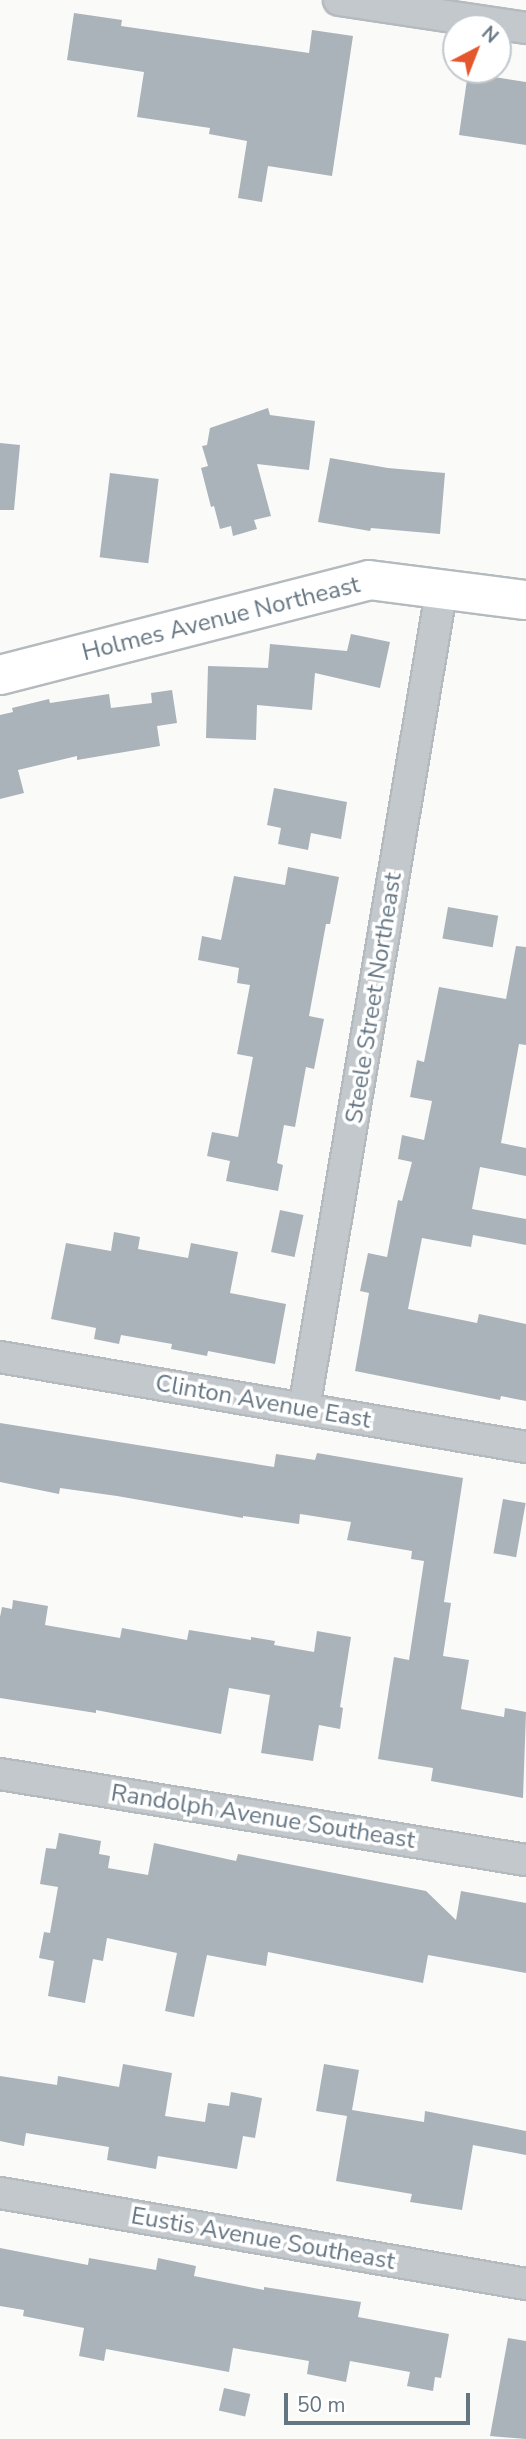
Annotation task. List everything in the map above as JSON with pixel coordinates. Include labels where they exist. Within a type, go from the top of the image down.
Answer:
[{"type":"main road","name":"Holmes Avenue Northeast","points":[[0,675],[369,580],[442,587],[526,600]]},
{"type":"street","points":[[339,0],[526,29]]},
{"type":"street","name":"Steele Street Northeast","points":[[304,1409],[442,587]]},
{"type":"street","name":"Clinton Avenue East","points":[[0,1356],[526,1447]]},
{"type":"street","name":"Randolph Avenue Southeast","points":[[0,1774],[526,1860]]},
{"type":"street","name":"Eustis Avenue Southeast","points":[[0,2193],[526,2284]]},
{"type":"building","points":[[74,13],[122,20],[121,26],[309,53],[312,30],[353,36],[332,176],[268,166],[262,202],[238,198],[247,141],[209,134],[210,128],[137,117],[144,72],[67,60]]},
{"type":"building","points":[[512,80],[526,82],[526,145],[459,135],[466,84],[512,84]]},
{"type":"building","points":[[268,408],[270,415],[315,421],[309,470],[257,464],[271,516],[254,520],[257,529],[233,536],[231,526],[220,529],[214,506],[211,507],[201,468],[208,466],[202,446],[207,445],[210,428]]},
{"type":"building","points":[[0,443],[20,445],[14,510],[0,510]]},
{"type":"building","points":[[330,458],[388,468],[445,473],[440,534],[371,528],[370,531],[318,522]]},
{"type":"building","points":[[110,473],[159,479],[148,563],[100,557]]},
{"type":"building","points":[[351,634],[390,642],[380,688],[315,673],[312,710],[257,705],[256,740],[206,738],[208,666],[268,668],[270,644],[347,651]]},
{"type":"building","points":[[172,690],[177,723],[157,726],[160,746],[77,760],[77,756],[18,770],[24,793],[0,799],[0,715],[13,712],[12,708],[49,699],[50,703],[109,694],[111,708],[152,703],[151,693]]},
{"type":"building","points":[[274,788],[347,802],[341,839],[311,833],[308,850],[278,844],[281,828],[267,825]]},
{"type":"building","points":[[288,867],[339,877],[330,924],[326,924],[309,1016],[324,1019],[314,1069],[306,1067],[295,1127],[284,1125],[277,1163],[283,1165],[278,1191],[226,1181],[230,1161],[207,1156],[212,1132],[238,1137],[253,1057],[237,1054],[250,985],[237,983],[239,968],[198,960],[202,936],[221,940],[234,876],[285,885]]},
{"type":"building","points":[[448,907],[498,916],[493,947],[442,939]]},
{"type":"building","points":[[516,946],[526,947],[526,1045],[519,1044],[501,1143],[526,1148],[526,1176],[480,1167],[472,1209],[526,1219],[526,1245],[473,1235],[471,1247],[422,1238],[408,1309],[477,1323],[479,1314],[526,1324],[526,1401],[501,1396],[500,1400],[355,1371],[369,1293],[360,1291],[368,1253],[387,1257],[398,1200],[402,1201],[412,1162],[398,1159],[402,1135],[424,1140],[432,1101],[410,1097],[417,1060],[424,1062],[439,987],[506,999]]},
{"type":"building","points":[[280,1210],[303,1215],[295,1257],[271,1252]]},
{"type":"building","points":[[114,1232],[140,1237],[138,1249],[188,1258],[191,1243],[238,1252],[230,1293],[286,1304],[275,1364],[208,1351],[207,1356],[171,1349],[172,1344],[121,1335],[119,1344],[94,1339],[96,1328],[51,1319],[66,1243],[111,1251]]},
{"type":"building","points":[[0,1423],[274,1467],[276,1454],[315,1460],[317,1453],[463,1478],[444,1602],[451,1603],[443,1656],[469,1660],[461,1709],[504,1717],[505,1708],[526,1712],[523,1798],[431,1781],[433,1768],[378,1759],[394,1657],[409,1660],[424,1561],[411,1559],[412,1551],[347,1540],[351,1522],[300,1514],[299,1524],[243,1518],[117,1496],[60,1488],[59,1494],[0,1482]]},
{"type":"building","points":[[503,1499],[526,1503],[516,1557],[493,1553]]},
{"type":"building","points":[[13,1600],[48,1606],[45,1625],[120,1638],[122,1628],[187,1640],[189,1630],[275,1641],[274,1645],[314,1652],[317,1631],[351,1637],[340,1707],[343,1708],[340,1729],[319,1725],[313,1761],[261,1753],[270,1695],[229,1688],[221,1734],[96,1710],[96,1713],[0,1698],[0,1617],[2,1607],[12,1609]]},
{"type":"building","points":[[59,1833],[101,1841],[99,1854],[110,1856],[108,1868],[148,1875],[154,1843],[236,1861],[238,1854],[426,1891],[456,1920],[461,1891],[526,1903],[526,1973],[428,1955],[423,1983],[268,1952],[266,1966],[207,1955],[194,2017],[165,2011],[177,1953],[107,1938],[103,1961],[93,1959],[85,2003],[48,1996],[54,1961],[39,1958],[44,1932],[50,1933],[58,1887],[40,1884],[46,1848],[56,1849]]},
{"type":"building","points":[[123,2064],[172,2073],[165,2116],[205,2122],[208,2103],[229,2106],[231,2092],[262,2098],[255,2138],[243,2136],[237,2169],[158,2156],[156,2169],[107,2160],[109,2147],[26,2133],[24,2146],[0,2141],[0,2076],[57,2085],[58,2076],[119,2087]]},
{"type":"building","points":[[324,2064],[359,2070],[352,2110],[424,2122],[425,2111],[526,2131],[526,2155],[473,2145],[462,2210],[410,2202],[412,2194],[336,2181],[347,2116],[316,2111]]},
{"type":"building","points":[[0,2248],[88,2265],[89,2258],[156,2270],[158,2258],[196,2266],[194,2276],[264,2290],[264,2287],[361,2302],[358,2317],[449,2334],[441,2378],[435,2377],[433,2391],[407,2386],[410,2372],[350,2361],[346,2382],[307,2374],[309,2361],[233,2348],[229,2372],[106,2349],[104,2361],[79,2356],[84,2328],[23,2316],[24,2310],[0,2306]]},
{"type":"building","points":[[508,2338],[526,2341],[526,2439],[490,2436]]},
{"type":"building","points":[[224,2388],[250,2394],[245,2416],[219,2410]]}]
